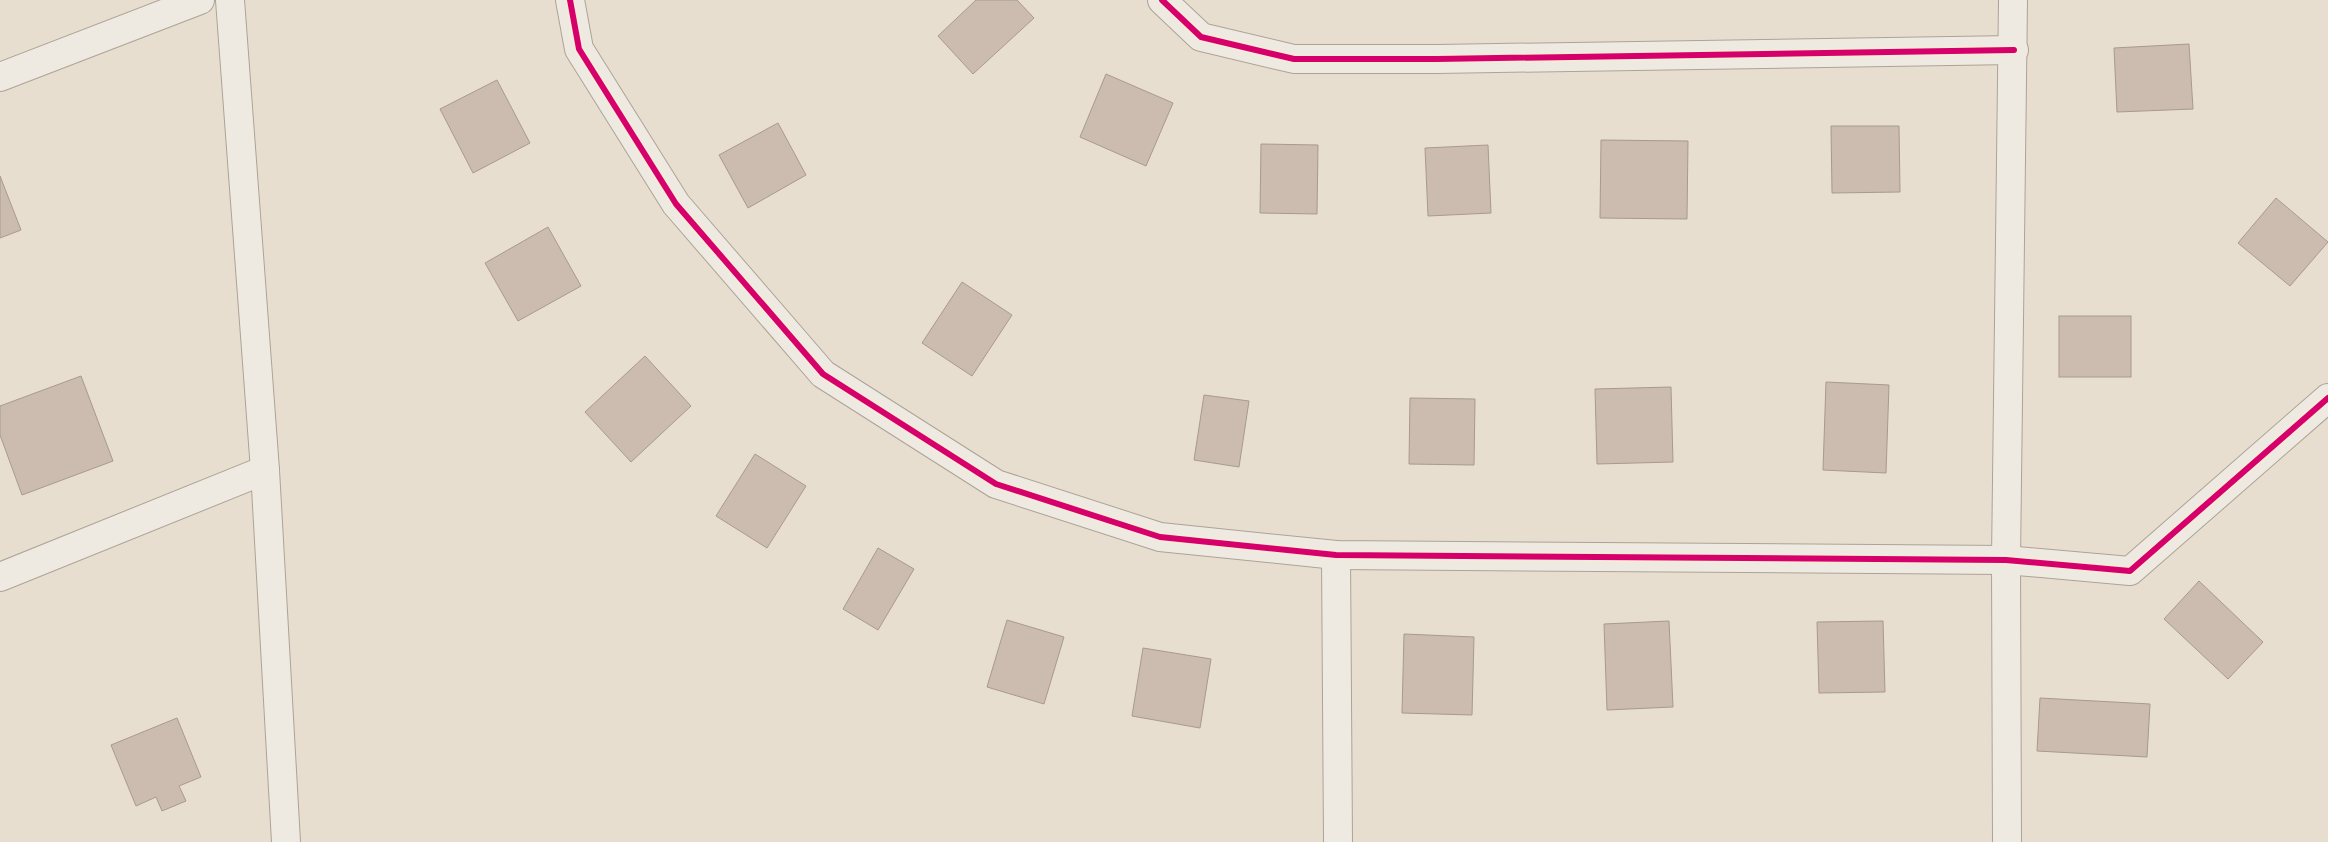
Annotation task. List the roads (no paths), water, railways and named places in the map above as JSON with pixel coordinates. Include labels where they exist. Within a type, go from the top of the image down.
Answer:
[{"type":"street","points":[[0,77],[200,0]]},
{"type":"street","points":[[230,0],[264,470],[286,842]]},
{"type":"street","points":[[570,0],[579,49],[676,204],[822,374],[996,484],[1160,537],[1336,555],[2006,560],[2130,571],[2328,398]]},
{"type":"street","points":[[1162,0],[1201,37],[1294,59],[1437,59],[2014,50]]},
{"type":"street","points":[[2007,842],[2006,560],[2014,50],[2013,0]]},
{"type":"street","points":[[0,577],[264,470]]},
{"type":"street","points":[[1336,555],[1338,842]]}]
